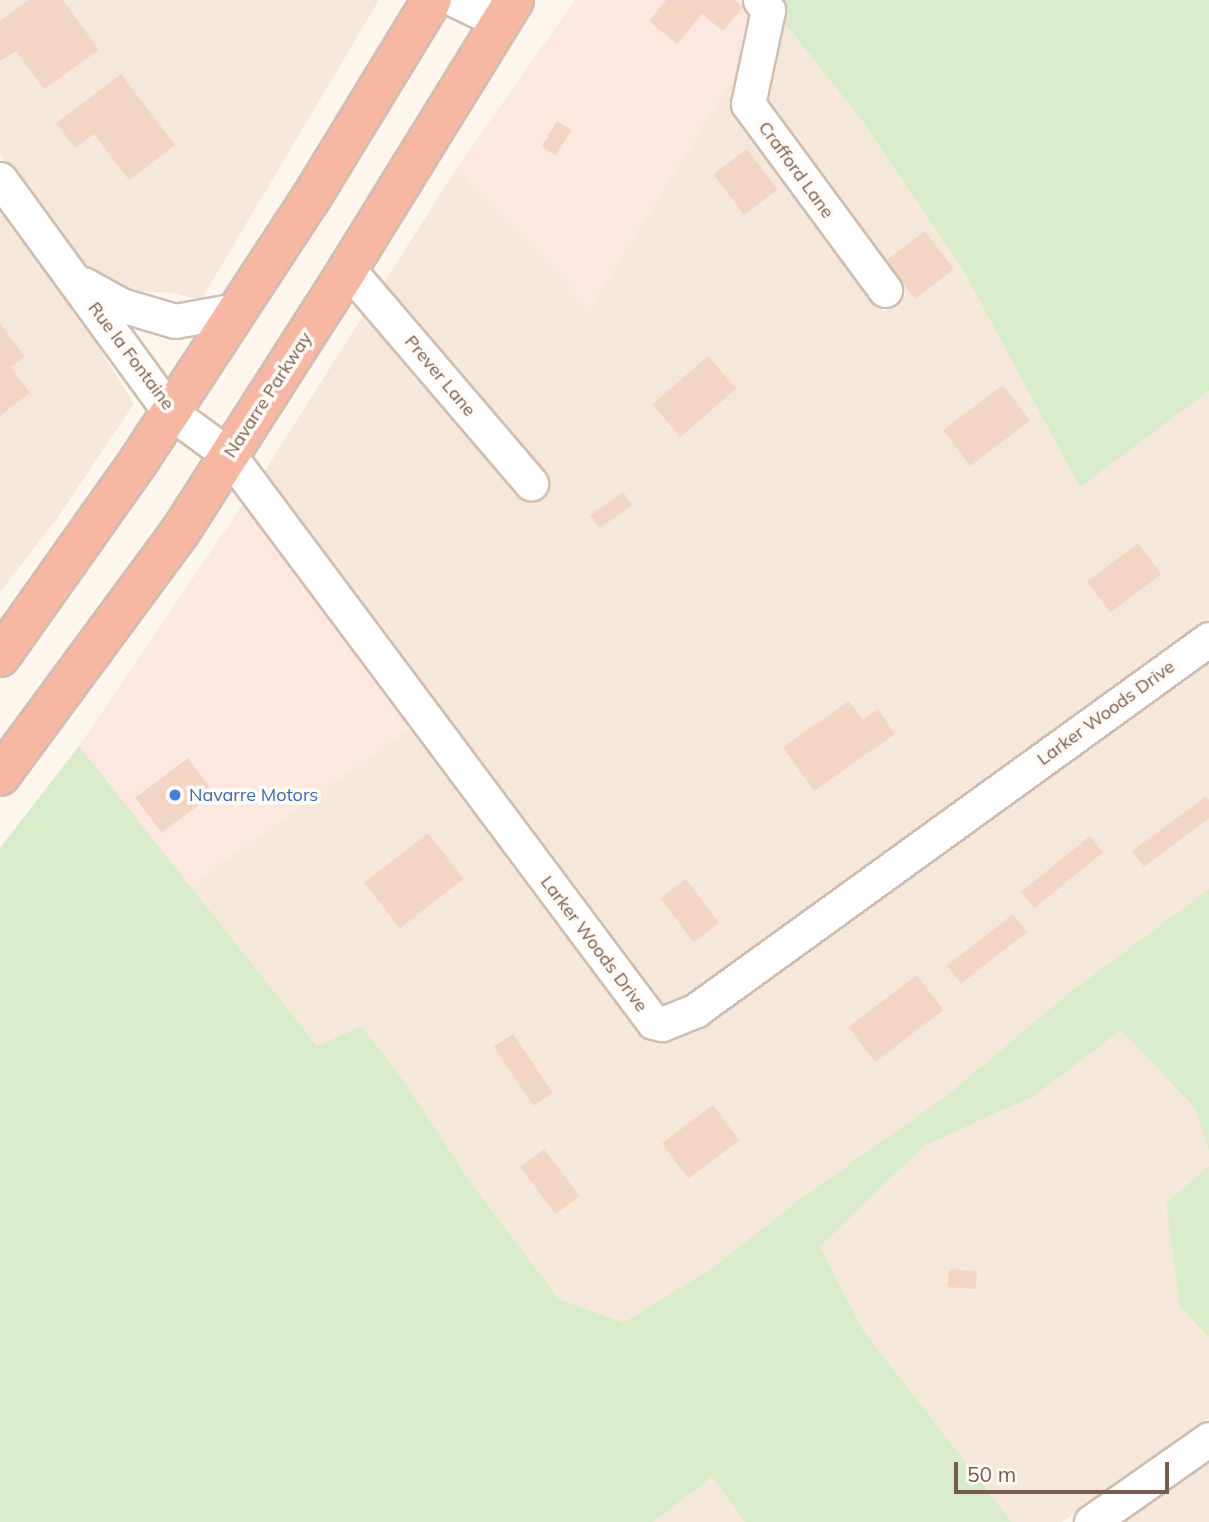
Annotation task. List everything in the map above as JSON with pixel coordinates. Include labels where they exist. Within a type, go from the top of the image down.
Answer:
[{"type":"highway","points":[[0,657],[170,412],[317,190],[432,0]]},
{"type":"highway","name":"Navarre Parkway","points":[[0,776],[180,532],[348,269],[507,11]]},
{"type":"street","points":[[455,0],[507,11]]},
{"type":"street","name":"Crafford Lane","points":[[760,0],[768,10],[748,104],[885,290]]},
{"type":"street","name":"Rue la Fontaine","points":[[0,179],[170,412],[229,455]]},
{"type":"street","name":"Prever Lane","points":[[348,269],[531,483]]},
{"type":"street","name":"Rue la Fontaine","points":[[72,277],[121,305],[175,321],[236,310]]},
{"type":"street","name":"Larker Woods Drive","points":[[229,455],[636,1001],[653,1022],[662,1024],[696,1010],[1209,639]]},
{"type":"street","points":[[1091,1522],[1209,1438]]},
{"type":"shaded area","points":[[0,0],[379,0],[201,300],[172,293],[124,290],[82,266],[0,154]]},
{"type":"shaded area","points":[[575,0],[741,0],[752,13],[739,68],[591,308],[456,169]]},
{"type":"shaded area","points":[[782,20],[861,119],[962,268],[1080,486],[1209,391],[1209,619],[687,995],[659,1007],[262,475],[366,311],[531,504],[552,486],[382,286],[456,169],[590,307],[739,68],[736,113],[883,312],[906,295],[764,103]]},
{"type":"shaded area","points":[[0,204],[54,277],[52,283],[62,288],[134,404],[56,520],[0,592]]},
{"type":"shaded area","points":[[245,501],[413,726],[188,887],[79,746]]},
{"type":"shaded area","points":[[1209,660],[1209,889],[1069,993],[947,1095],[796,1202],[711,1269],[623,1324],[559,1299],[474,1187],[401,1077],[362,1026],[317,1046],[188,887],[413,726],[659,1040],[669,1039],[705,1023]]},
{"type":"shaded area","points":[[1121,1029],[1195,1108],[1209,1152],[1209,1166],[1166,1203],[1180,1307],[1209,1337],[1209,1418],[1062,1522],[1012,1522],[863,1330],[820,1247],[924,1146],[1034,1096]]},
{"type":"shaded area","points":[[1209,1459],[1209,1522],[1120,1522]]},
{"type":"shaded area","points":[[712,1477],[745,1522],[653,1522]]},
{"type":"green space","points":[[779,0],[1209,0],[1209,391],[1080,487],[962,268],[861,119],[782,20]]},
{"type":"green space","points":[[79,746],[317,1046],[362,1026],[401,1077],[474,1187],[559,1299],[623,1323],[711,1269],[796,1202],[947,1095],[1069,993],[1209,889],[1209,1152],[1195,1108],[1121,1030],[1034,1096],[924,1146],[820,1247],[863,1330],[1012,1522],[745,1522],[712,1477],[653,1522],[0,1522],[0,848]]},
{"type":"green space","points":[[1209,1166],[1209,1337],[1180,1307],[1166,1203]]},
{"type":"building","points":[[29,0],[63,0],[99,50],[44,89],[16,51],[0,61],[0,21]]},
{"type":"building","points":[[666,0],[735,0],[743,7],[723,31],[702,14],[677,44],[649,21]]},
{"type":"building","points":[[121,74],[175,145],[129,180],[94,134],[75,148],[56,123]]},
{"type":"building","points":[[557,121],[572,130],[556,155],[542,147]]},
{"type":"building","points":[[747,149],[778,190],[744,215],[713,174]]},
{"type":"building","points":[[925,231],[954,269],[915,299],[886,260]]},
{"type":"building","points":[[0,323],[25,357],[11,367],[30,393],[0,416]]},
{"type":"building","points":[[708,356],[736,388],[680,437],[652,405]]},
{"type":"building","points":[[1003,385],[1030,421],[970,466],[943,430]]},
{"type":"building","points":[[623,492],[632,505],[599,528],[590,515]]},
{"type":"building","points":[[1138,543],[1161,574],[1110,613],[1087,582]]},
{"type":"building","points":[[849,701],[863,720],[878,709],[895,734],[814,791],[783,747]]},
{"type":"building","name":"Navarre Motors","points":[[188,758],[214,793],[162,833],[135,798]]},
{"type":"building","points":[[1206,796],[1209,800],[1209,818],[1144,867],[1132,851]]},
{"type":"building","points":[[428,833],[464,879],[400,929],[364,883]]},
{"type":"building","points":[[1090,836],[1103,852],[1034,908],[1021,892]]},
{"type":"building","points":[[686,879],[719,923],[694,942],[660,898]]},
{"type":"building","points":[[1013,914],[1027,932],[961,984],[947,966]]},
{"type":"building","points":[[917,975],[943,1010],[875,1062],[848,1027]]},
{"type":"building","points":[[513,1034],[553,1093],[534,1106],[494,1047]]},
{"type":"building","points":[[713,1105],[739,1140],[688,1179],[662,1144]]},
{"type":"building","points":[[544,1149],[580,1196],[556,1214],[520,1167]]},
{"type":"building","points":[[949,1269],[977,1271],[976,1289],[948,1287]]},
{"type":"place","name":"Navarre Motors","points":[[175,795]]}]
